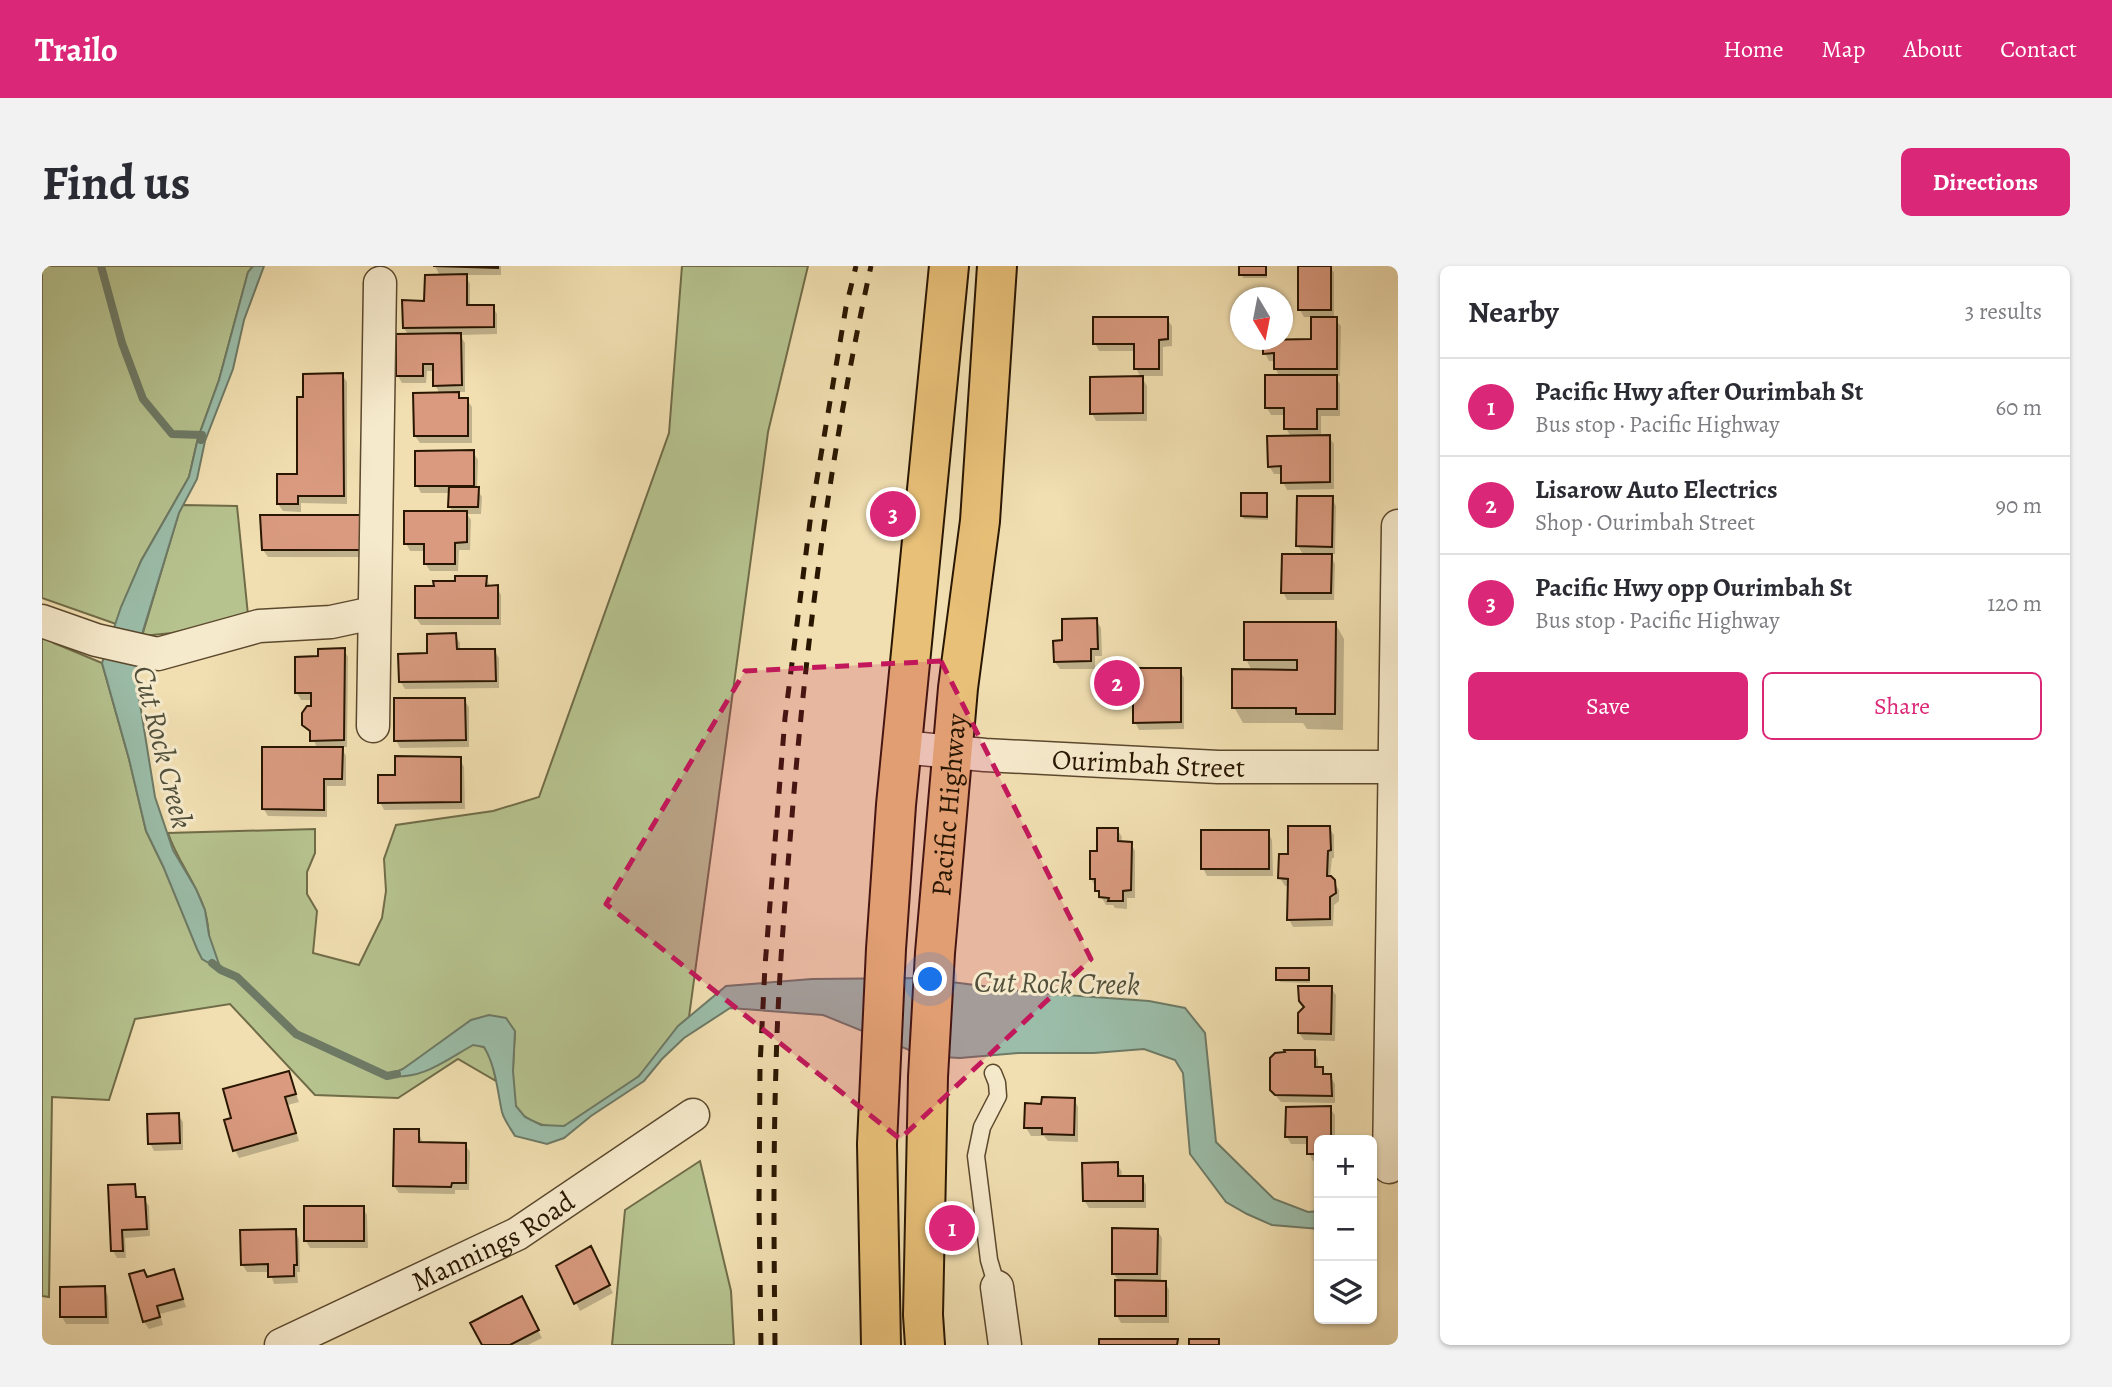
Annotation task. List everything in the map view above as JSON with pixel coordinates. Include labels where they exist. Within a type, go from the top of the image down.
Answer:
[{"type":"main road","name":"Pacific Highway","points":[[881,1345],[877,1144],[886,948],[901,747],[926,518],[949,266]]},
{"type":"main road","name":"Pacific Highway","points":[[925,1345],[923,1315],[928,1077],[935,953],[958,688],[980,521],[997,266]]},
{"type":"street","points":[[373,726],[380,283]]},
{"type":"street","points":[[1389,1167],[1398,526]]},
{"type":"street","points":[[42,621],[96,640],[158,654],[259,626],[331,622],[373,613]]},
{"type":"street","name":"Ourimbah Street","points":[[901,747],[1218,766],[1396,767]]},
{"type":"street","name":"Mannings Road","points":[[281,1345],[517,1234],[693,1115]]},
{"type":"street","points":[[997,1287],[1004,1345]]},
{"type":"lane","points":[[993,1073],[998,1083],[998,1096],[982,1127],[976,1156],[989,1260],[997,1287]]},
{"type":"highlighted area","points":[[941,661],[1091,959],[900,1139],[606,904],[745,671]]},
{"type":"green space","points":[[42,266],[253,266],[248,273],[219,380],[198,438],[189,477],[141,561],[116,624],[42,598]]},
{"type":"green space","points":[[682,266],[808,266],[768,432],[689,1017],[634,1080],[580,1118],[558,1127],[530,1120],[516,1107],[513,1082],[515,1032],[437,1046],[388,1076],[473,1044],[484,1047],[491,1058],[496,1081],[458,1059],[398,1098],[315,1095],[230,1004],[135,1019],[109,1100],[52,1097],[49,1297],[42,1296],[42,635],[54,643],[102,663],[146,831],[163,866],[209,935],[200,898],[168,833],[315,829],[315,853],[307,872],[307,894],[317,911],[313,953],[359,965],[382,918],[386,891],[384,859],[396,825],[493,811],[539,797],[669,433]]},
{"type":"green space","points":[[183,505],[237,506],[248,615],[172,633],[142,636],[179,512]]},
{"type":"green space","points":[[700,1161],[731,1291],[734,1345],[612,1345],[625,1210]]},
{"type":"shaded area","points":[[253,266],[264,266],[244,320],[233,369],[205,441],[197,479],[179,513],[143,631],[136,679],[155,797],[173,850],[205,910],[209,935],[221,970],[202,959],[146,831],[102,663],[121,607],[141,561],[189,477],[198,438],[219,380],[248,272]]},
{"type":"shaded area","points":[[920,978],[1038,993],[1149,1001],[1185,1008],[1205,1033],[1216,1142],[1274,1199],[1308,1212],[1314,1211],[1314,1229],[1272,1225],[1226,1202],[1190,1154],[1183,1073],[1175,1060],[1144,1049],[1094,1053],[1019,1053],[960,1058],[924,1056],[823,1015],[730,1008],[684,1038],[644,1081],[591,1116],[564,1138],[547,1144],[515,1136],[503,1115],[494,1070],[484,1047],[473,1045],[422,1072],[400,1077],[387,1076],[403,1069],[471,1020],[489,1015],[506,1018],[515,1031],[513,1071],[516,1106],[525,1117],[541,1125],[564,1126],[639,1076],[678,1026],[726,986],[812,979]]},
{"type":"building","points":[[433,266],[498,266],[498,268]]},
{"type":"building","points":[[1239,266],[1266,266],[1266,275],[1239,275]]},
{"type":"building","points":[[1298,266],[1331,266],[1331,310],[1298,310]]},
{"type":"building","points":[[467,274],[467,305],[494,305],[494,327],[403,328],[402,300],[424,301],[425,275]]},
{"type":"building","points":[[1093,317],[1168,317],[1168,339],[1159,340],[1159,369],[1134,369],[1134,344],[1093,344]]},
{"type":"building","points":[[1311,317],[1337,317],[1337,369],[1274,369],[1274,353],[1263,354],[1263,350],[1293,350],[1293,339],[1311,339]]},
{"type":"building","points":[[461,333],[462,385],[433,386],[433,364],[423,364],[423,376],[396,376],[396,334]]},
{"type":"building","points":[[343,373],[344,496],[298,496],[298,504],[277,504],[277,474],[297,474],[297,397],[303,397],[303,374]]},
{"type":"building","points":[[1265,375],[1337,375],[1337,409],[1317,409],[1317,429],[1284,429],[1284,408],[1265,408]]},
{"type":"building","points":[[1143,376],[1143,413],[1090,414],[1090,377]]},
{"type":"building","points":[[459,392],[459,398],[468,398],[468,436],[414,436],[413,393]]},
{"type":"building","points":[[1330,435],[1330,482],[1281,483],[1281,466],[1268,467],[1267,436]]},
{"type":"building","points":[[474,450],[474,486],[415,486],[415,451]]},
{"type":"building","points":[[449,487],[479,487],[478,507],[448,507]]},
{"type":"building","points":[[1241,493],[1267,493],[1267,517],[1241,516]]},
{"type":"building","points":[[1297,496],[1333,496],[1332,547],[1296,546]]},
{"type":"building","points":[[404,511],[467,511],[467,542],[455,543],[455,564],[424,564],[424,544],[404,544]]},
{"type":"building","points":[[260,515],[362,515],[360,550],[262,550]]},
{"type":"building","points":[[1282,554],[1332,554],[1331,593],[1281,593]]},
{"type":"building","points":[[455,576],[487,576],[486,586],[498,585],[498,618],[415,618],[415,586],[434,586],[433,581],[455,581]]},
{"type":"building","points":[[1097,618],[1098,649],[1091,649],[1091,661],[1054,662],[1053,641],[1062,640],[1062,619]]},
{"type":"building","points":[[1244,622],[1336,622],[1335,714],[1296,714],[1296,708],[1232,708],[1232,669],[1297,670],[1297,660],[1244,660]]},
{"type":"building","points":[[456,633],[457,649],[495,649],[496,681],[399,682],[398,654],[427,653],[427,634]]},
{"type":"building","points":[[345,648],[344,740],[310,741],[310,731],[302,725],[302,713],[307,706],[311,706],[311,693],[295,693],[295,657],[318,656],[318,649]]},
{"type":"building","points":[[1133,668],[1133,697],[1101,698],[1101,669]]},
{"type":"building","points":[[1133,668],[1181,668],[1181,722],[1133,723]]},
{"type":"building","points":[[394,698],[465,698],[466,740],[394,741]]},
{"type":"building","points":[[262,747],[343,747],[342,779],[324,779],[324,810],[262,809]]},
{"type":"building","points":[[395,756],[461,757],[461,802],[378,803],[378,775],[395,775]]},
{"type":"building","points":[[1288,826],[1330,826],[1331,850],[1328,851],[1327,876],[1335,880],[1336,893],[1330,897],[1330,919],[1287,920],[1288,879],[1278,878],[1279,854],[1288,854]]},
{"type":"building","points":[[1097,828],[1118,828],[1118,841],[1132,842],[1131,890],[1123,891],[1123,901],[1108,901],[1109,898],[1099,897],[1099,891],[1095,891],[1095,879],[1090,879],[1090,851],[1097,851]]},
{"type":"building","points":[[1201,830],[1269,830],[1269,869],[1201,869]]},
{"type":"building","points":[[1276,968],[1309,968],[1309,980],[1276,980]]},
{"type":"building","points":[[1298,986],[1332,986],[1331,1034],[1298,1033],[1298,1013],[1304,1007],[1299,1001]]},
{"type":"building","points":[[1284,1050],[1315,1050],[1315,1067],[1323,1067],[1323,1074],[1331,1074],[1332,1096],[1275,1095],[1270,1090],[1270,1058],[1275,1053],[1285,1052]]},
{"type":"building","points":[[289,1071],[296,1094],[285,1097],[296,1133],[233,1151],[224,1120],[231,1118],[223,1089]]},
{"type":"building","points":[[1042,1097],[1075,1098],[1074,1135],[1042,1134],[1042,1128],[1024,1128],[1025,1103],[1041,1104]]},
{"type":"building","points":[[1331,1106],[1331,1135],[1314,1135],[1314,1154],[1307,1154],[1307,1137],[1285,1137],[1286,1107]]},
{"type":"building","points":[[179,1113],[180,1143],[148,1144],[147,1114]]},
{"type":"building","points":[[394,1129],[419,1129],[419,1142],[466,1143],[466,1183],[452,1183],[451,1187],[393,1186]]},
{"type":"building","points":[[1118,1162],[1118,1176],[1143,1176],[1143,1201],[1083,1201],[1082,1163]]},
{"type":"building","points":[[135,1184],[136,1197],[145,1197],[147,1229],[122,1230],[123,1251],[111,1251],[108,1185]]},
{"type":"building","points":[[304,1206],[364,1206],[364,1241],[304,1241]]},
{"type":"building","points":[[1112,1228],[1158,1229],[1157,1274],[1112,1274]]},
{"type":"building","points":[[296,1229],[297,1265],[294,1265],[294,1276],[268,1277],[268,1264],[241,1265],[240,1230]]},
{"type":"building","points":[[591,1246],[610,1285],[574,1304],[556,1266]]},
{"type":"building","points":[[174,1269],[183,1299],[157,1306],[160,1317],[143,1322],[129,1274],[144,1270],[147,1277]]},
{"type":"building","points":[[1115,1280],[1166,1281],[1166,1316],[1115,1316]]},
{"type":"building","points":[[105,1286],[106,1317],[60,1317],[60,1287]]},
{"type":"building","points":[[522,1296],[539,1330],[510,1345],[482,1345],[470,1323]]},
{"type":"building","points":[[1099,1339],[1178,1339],[1177,1345],[1099,1345]]},
{"type":"building","points":[[1189,1339],[1219,1339],[1219,1345],[1189,1345]]},
{"type":"waterway","name":"Cut Rock Creek","points":[[101,266],[122,343],[143,399],[172,434],[202,435],[201,440]]},
{"type":"waterway","name":"Cut Rock Creek","points":[[212,963],[237,977],[296,1034],[387,1076],[397,1074]]},
{"type":"railway","points":[[761,1345],[760,1066],[765,966],[785,718],[811,514],[846,307],[856,266]]},
{"type":"railway","points":[[775,1345],[774,1171],[777,1036],[784,910],[798,747],[832,471],[871,266]]},
{"type":"place","name":"Pacific Hwy opp Ourimbah St","points":[[893,514]]},
{"type":"place","name":"Lisarow Auto Electrics","points":[[1117,683]]},
{"type":"place","name":"Pacific Hwy after Ourimbah St","points":[[952,1228]]}]
